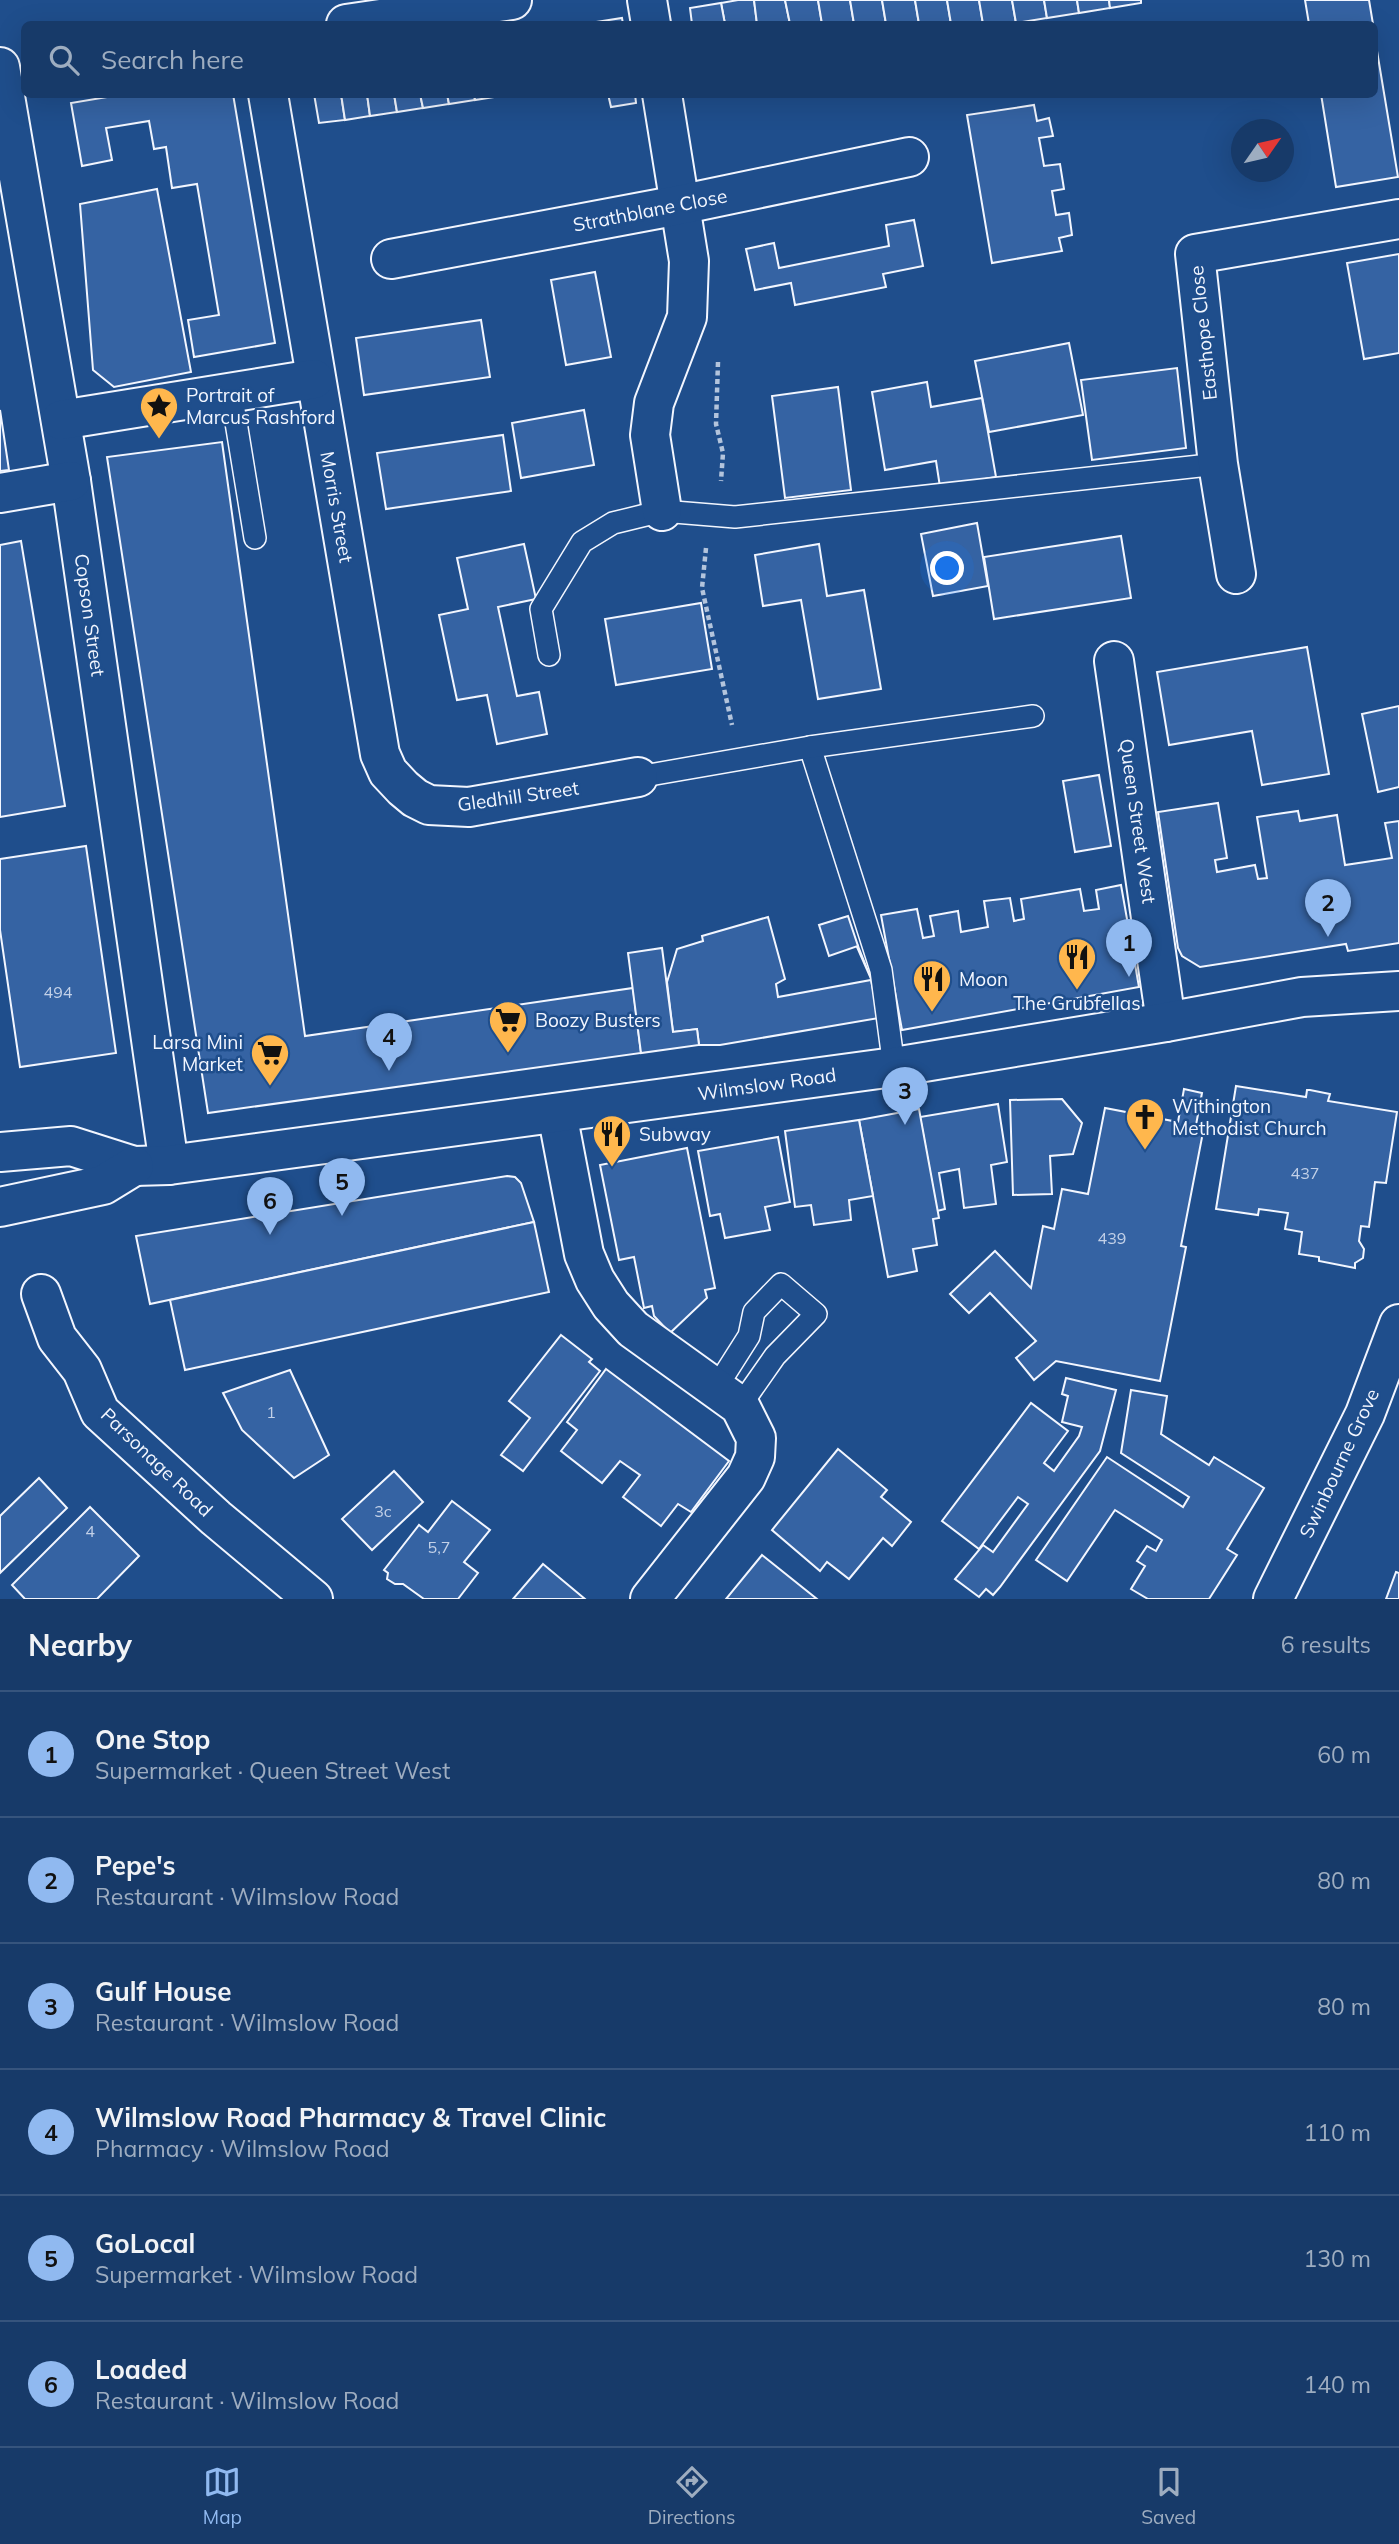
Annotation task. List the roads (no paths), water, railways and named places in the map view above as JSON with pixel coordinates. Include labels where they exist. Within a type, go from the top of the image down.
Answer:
[{"type":"street","points":[[367,21],[512,0]]},
{"type":"street","points":[[647,0],[650,21]]},
{"type":"street","name":"Copson Street","points":[[7,73],[71,481],[152,1165]]},
{"type":"street","name":"Morris Street","points":[[269,98],[314,379],[380,754],[388,772],[403,788]]},
{"type":"street","points":[[662,511],[650,435],[658,393],[687,317],[689,261],[663,98]]},
{"type":"street","name":"Strathblane Close","points":[[391,259],[679,205],[909,157]]},
{"type":"street","name":"Easthope Close","points":[[1236,574],[1217,464],[1195,254],[1399,219]]},
{"type":"street","points":[[61,420],[314,379]]},
{"type":"street","points":[[0,493],[71,481]]},
{"type":"street","name":"Queen Street West","points":[[1114,661],[1166,1022]]},
{"type":"street","name":"Gledhill Street","points":[[403,788],[429,805],[469,807],[638,777]]},
{"type":"street","name":"Wilmslow Road","points":[[0,1207],[103,1185],[152,1165],[894,1067],[1302,997],[1399,991]]},
{"type":"street","points":[[557,1113],[584,1254],[595,1280],[611,1305],[633,1329],[728,1397],[757,1438],[755,1457],[746,1477],[650,1599]]},
{"type":"street","name":"Wilmslow Road","points":[[0,1152],[71,1146],[152,1165]]},
{"type":"street","name":"Parsonage Road","points":[[41,1294],[57,1338],[82,1370],[100,1412],[215,1518],[313,1599]]},
{"type":"street","name":"Swinbourne Grove","points":[[1273,1599],[1365,1414],[1399,1324]]},
{"type":"lane","points":[[231,392],[255,538]]},
{"type":"lane","points":[[549,654],[541,609],[582,542],[613,523],[662,511],[735,517],[1217,464]]},
{"type":"lane","points":[[638,777],[810,747],[1032,716]]},
{"type":"lane","points":[[810,747],[881,970],[894,1067]]},
{"type":"lane","points":[[781,1284],[817,1314],[728,1397],[749,1336],[754,1312],[781,1284]]},
{"type":"lane","points":[[749,1336],[775,1356]]},
{"type":"place","name":"Portrait of Marcus Rashford","points":[[159,440]]},
{"type":"place","name":"Pepe's","points":[[1328,937]]},
{"type":"place","name":"One Stop","points":[[1129,977]]},
{"type":"place","name":"The Grubfellas","points":[[1077,991]]},
{"type":"place","name":"Moon","points":[[932,1013]]},
{"type":"place","name":"Boozy Busters","points":[[508,1054]]},
{"type":"place","name":"Wilmslow Road Pharmacy & Travel Clinic","points":[[389,1071]]},
{"type":"place","name":"Larsa Mini Market","points":[[270,1087]]},
{"type":"place","name":"Gulf House","points":[[905,1125]]},
{"type":"place","name":"Withington Methodist Church","points":[[1145,1151]]},
{"type":"place","name":"Subway","points":[[612,1168]]},
{"type":"place","name":"GoLocal","points":[[342,1216]]},
{"type":"place","name":"Loaded","points":[[270,1235]]}]
